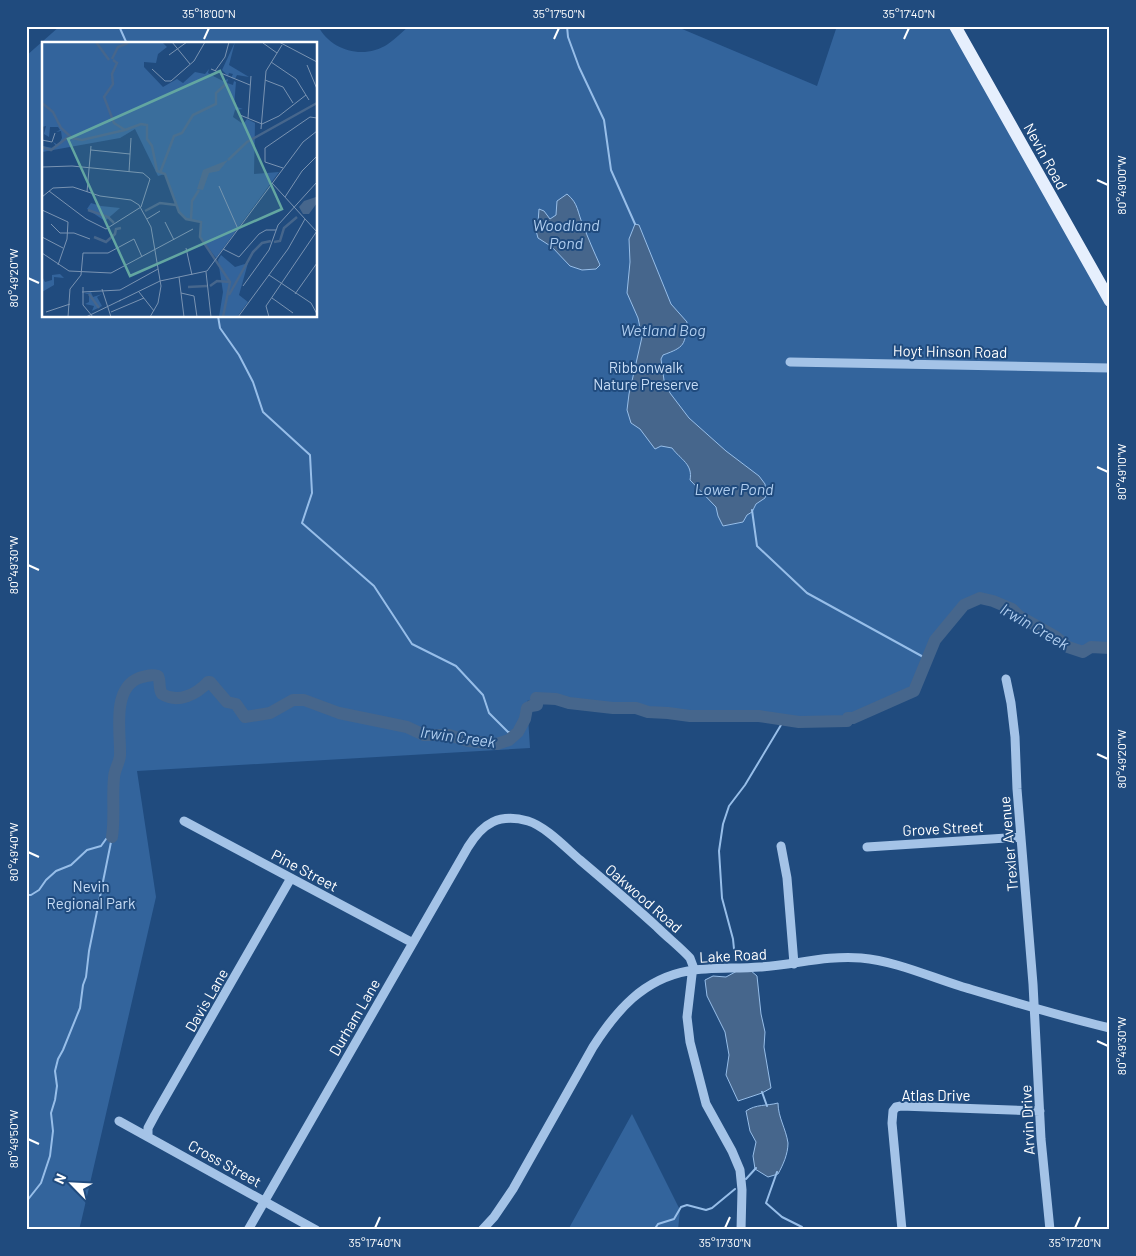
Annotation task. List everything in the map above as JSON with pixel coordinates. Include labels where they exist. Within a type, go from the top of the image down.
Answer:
[{"type":"main road","name":"Nevin Road","points":[[955,26],[1110,301]]},
{"type":"street","name":"Hoyt Hinson Road","points":[[790,362],[1110,368]]},
{"type":"street","name":"Trexler Avenue","points":[[1006,679],[1014,728],[1034,1008]]},
{"type":"street","name":"Oakwood Road","points":[[490,823],[499,819],[513,818],[529,821],[542,828],[686,954],[692,962],[693,971]]},
{"type":"street","name":"Pine Street","points":[[184,821],[413,943]]},
{"type":"street","name":"Durham Lane","points":[[248,1230],[468,847],[475,836],[490,823]]},
{"type":"street","name":"Grove Street","points":[[867,847],[1021,838]]},
{"type":"street","points":[[781,846],[787,878],[794,964]]},
{"type":"street","name":"Davis Lane","points":[[148,1136],[148,1128],[155,1115],[291,878]]},
{"type":"street","name":"Lake Road","points":[[482,1230],[494,1217],[509,1195],[593,1047],[614,1016],[646,987],[677,974],[693,971],[794,964],[837,958],[878,961],[1034,1008],[1110,1028]]},
{"type":"street","points":[[693,971],[687,1017],[690,1042],[706,1104],[732,1150],[740,1170],[742,1190],[741,1230]]},
{"type":"street","name":"Arvin Drive","points":[[1034,1008],[1041,1139],[1050,1230]]},
{"type":"street","name":"Atlas Drive","points":[[902,1230],[892,1123],[893,1112],[896,1107],[1040,1111]]},
{"type":"street","name":"Cross Street","points":[[119,1121],[265,1200],[316,1230]]},
{"type":"green space","name":"Ribbonwalk Nature Preserve","points":[[60,26],[318,26],[331,42],[340,47],[359,52],[379,49],[391,42],[409,26],[675,26],[817,86],[837,26],[950,26],[1110,310],[1110,648],[1091,647],[1083,652],[1068,647],[1056,637],[1019,616],[1012,609],[980,598],[964,605],[935,640],[914,691],[853,718],[848,718],[847,721],[799,722],[759,716],[690,716],[648,712],[636,708],[613,708],[569,703],[556,699],[536,698],[527,701],[530,748],[137,771],[156,897],[82,1218],[79,1230],[26,1230],[26,56]]},
{"type":"green space","points":[[632,1114],[680,1210],[678,1230],[568,1230]]},
{"type":"water","name":"Woodland Pond","points":[[567,194],[576,205],[600,265],[596,269],[582,270],[570,266],[552,247],[538,238],[535,227],[538,223],[539,209],[544,211],[550,219],[556,215],[557,201]]},
{"type":"water","name":"Lower Pond","points":[[635,224],[639,225],[671,304],[687,322],[686,336],[680,347],[663,355],[661,359],[664,380],[670,393],[689,418],[726,451],[759,476],[765,484],[765,498],[756,504],[743,522],[723,526],[716,507],[690,480],[690,470],[686,462],[672,448],[661,446],[655,449],[640,429],[631,423],[627,410],[629,394],[642,337],[638,318],[627,293],[630,262],[629,239]]},
{"type":"water","points":[[750,970],[757,976],[765,1032],[764,1047],[771,1088],[738,1101],[726,1075],[729,1055],[725,1032],[707,996],[705,980],[713,976],[726,977],[737,971]]},
{"type":"water","points":[[778,1103],[788,1147],[778,1174],[768,1177],[755,1169],[753,1156],[756,1142],[750,1131],[746,1111],[758,1106]]},
{"type":"waterway","points":[[119,26],[126,42]]},
{"type":"waterway","points":[[567,26],[568,37],[579,67],[604,120],[611,170],[635,224]]},
{"type":"waterway","points":[[218,318],[220,328],[239,355],[253,382],[263,412],[310,455],[312,493],[302,523],[374,586],[412,644],[456,666],[483,695],[489,713],[508,732],[518,732]]},
{"type":"waterway","points":[[752,510],[757,546],[807,593],[927,659]]},
{"type":"waterway","name":"Irwin Creek","points":[[112,837],[114,775],[120,756],[119,713],[121,702],[124,692],[130,684],[139,678],[153,675],[158,676],[162,694],[174,698],[193,694],[210,682],[227,702],[236,704],[245,717],[270,713],[293,700],[304,700],[339,713],[407,727],[424,735],[449,735],[468,741],[497,744],[509,740],[518,732],[525,719],[527,708],[537,705],[536,698],[556,699],[569,703],[613,708],[636,708],[648,712],[690,716],[759,716],[799,722],[847,721],[848,718],[853,718],[914,691],[935,640],[964,605],[980,598],[1012,609],[1019,616],[1056,637],[1068,647],[1083,652],[1091,647],[1110,648]]},
{"type":"waterway","points":[[735,959],[733,939],[722,898],[719,851],[723,824],[729,806],[745,785],[784,720]]},
{"type":"waterway","name":"Irwin Creek","points":[[26,895],[31,895],[39,890],[56,871],[71,865],[87,850],[101,846],[106,839],[112,837]]},
{"type":"waterway","points":[[26,1202],[41,1183],[50,1156],[53,1131],[51,1113],[57,1086],[55,1071],[58,1059],[80,1008],[89,951],[112,837]]},
{"type":"waterway","points":[[762,1092],[767,1106]]},
{"type":"waterway","points":[[746,1179],[756,1168]]},
{"type":"waterway","points":[[777,1172],[766,1203],[782,1217],[802,1227],[804,1230]]},
{"type":"waterway","points":[[654,1230],[658,1224],[674,1219],[681,1207],[687,1205],[706,1210],[712,1208],[735,1189]]},
{"type":"water label","name":"Wetland Bog","points":[[663,329]]},
{"type":"park label","name":"Nevin Regional Park","points":[[91,894]]}]
